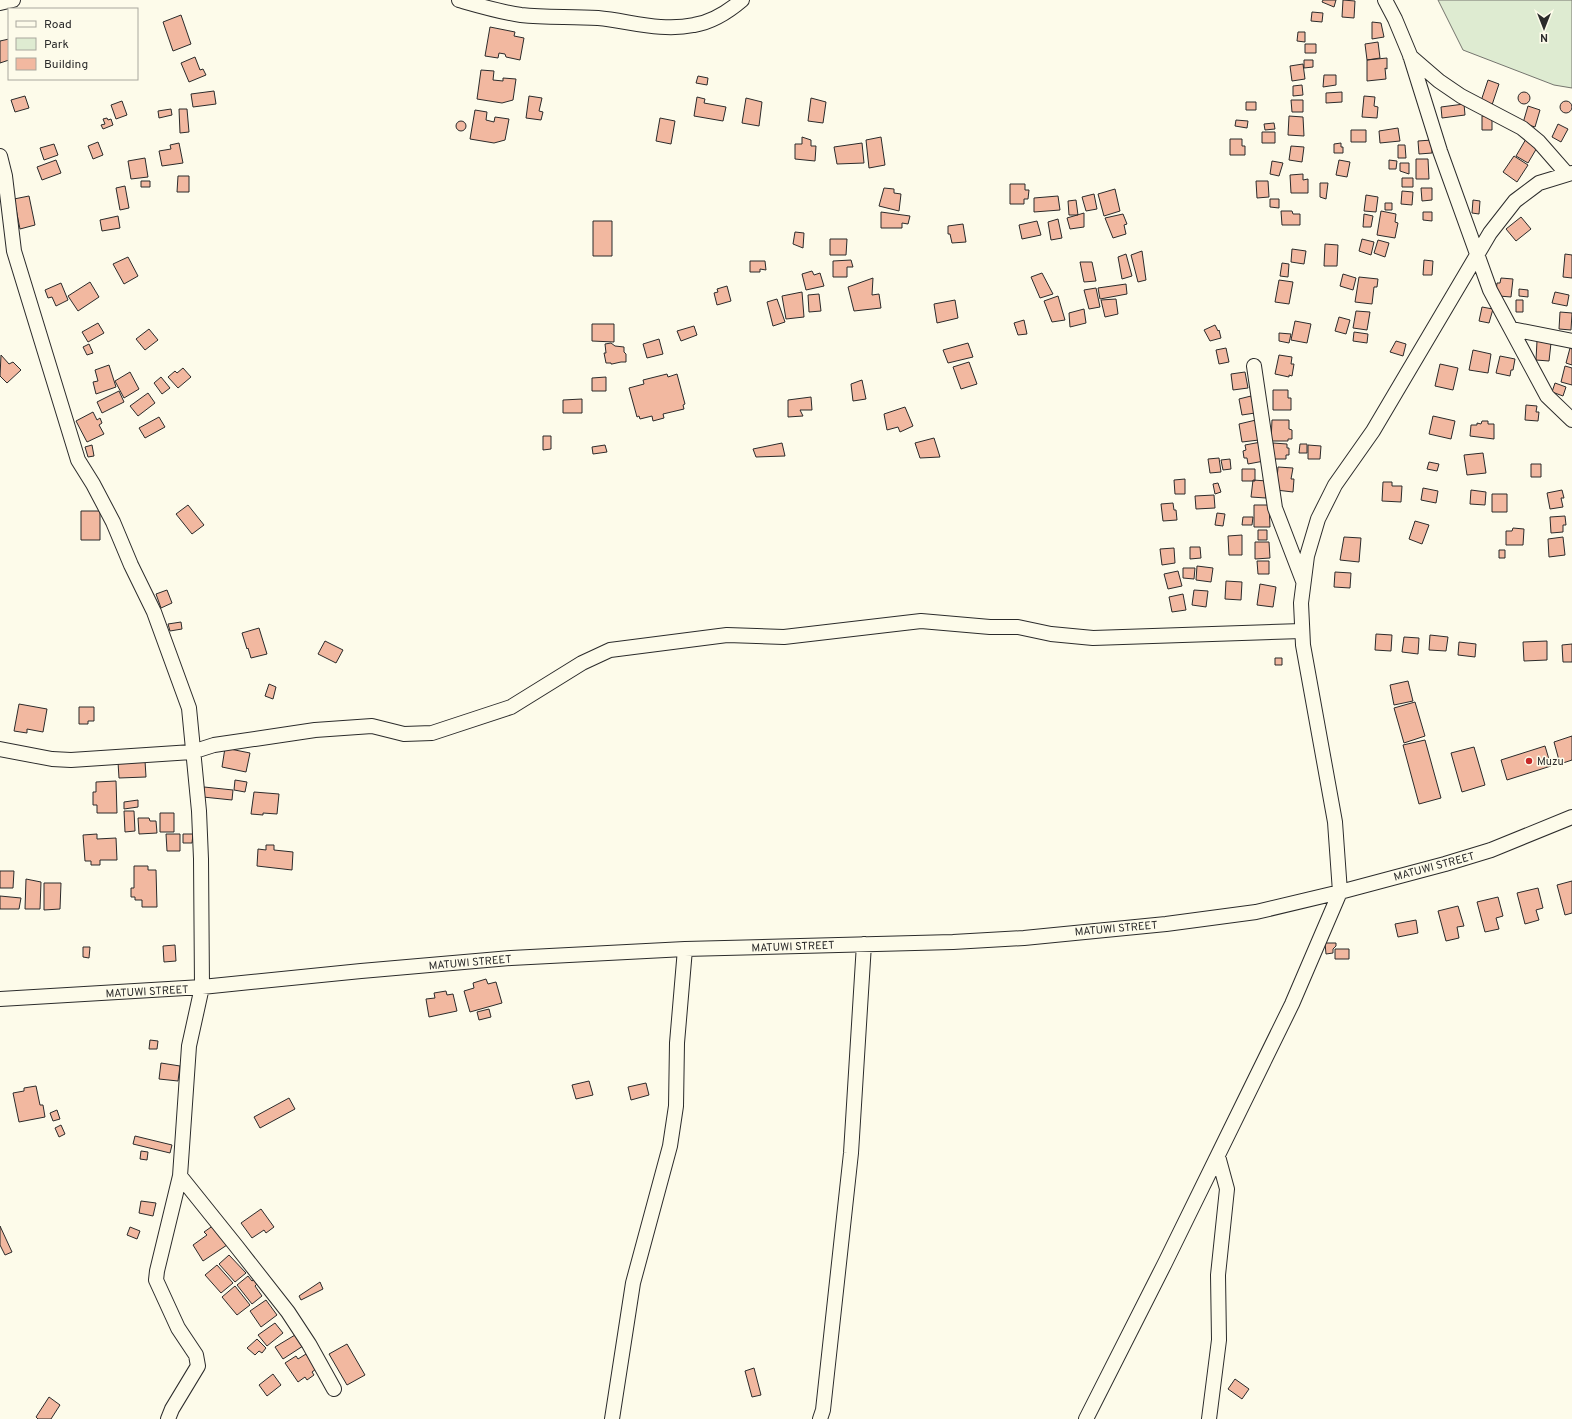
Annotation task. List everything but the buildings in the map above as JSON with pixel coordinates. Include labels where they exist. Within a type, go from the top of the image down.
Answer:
[{"type":"street","points":[[0,3],[13,0]]},
{"type":"street","points":[[459,0],[494,10],[523,15],[597,18],[638,25],[676,28],[713,20],[742,0]]},
{"type":"street","points":[[1385,0],[1395,19],[1410,55],[1440,151],[1490,290],[1547,396],[1572,420]]},
{"type":"street","points":[[1086,1419],[1218,1156],[1292,1004],[1340,892],[1335,822],[1303,645],[1302,631],[1301,603],[1307,556],[1316,526],[1335,485],[1373,431],[1478,256],[1490,233],[1515,201],[1539,183],[1570,173],[1539,142],[1522,128],[1461,96],[1439,81],[1410,55]]},
{"type":"street","points":[[0,156],[5,176],[14,251],[78,460],[93,484],[113,522],[131,565],[154,612],[188,708],[199,811],[202,987],[189,1046],[180,1176],[156,1271],[156,1280],[178,1328],[196,1355],[198,1366],[172,1408],[168,1419]]},
{"type":"street","points":[[1512,329],[1572,341]]},
{"type":"street","points":[[1254,366],[1274,508],[1304,583]]},
{"type":"street","points":[[0,749],[52,759],[71,760],[192,752],[214,745],[315,730],[372,726],[404,734],[432,732],[511,707],[582,663],[610,650],[727,635],[784,637],[921,621],[990,627],[1018,627],[1051,634],[1093,638],[1302,631]]},
{"type":"street","name":"MATUWI STREET","points":[[0,999],[202,987],[361,971],[503,959],[685,949],[1024,938],[1166,924],[1256,912],[1340,892],[1491,850],[1572,817]]},
{"type":"street","points":[[820,1419],[823,1410],[851,1153],[864,944]]},
{"type":"street","points":[[612,1419],[633,1283],[670,1146],[676,1106],[677,1044],[685,949]]},
{"type":"street","points":[[1209,1419],[1219,1340],[1218,1275],[1227,1189],[1218,1156]]},
{"type":"street","points":[[180,1176],[288,1312],[309,1344],[334,1389]]},
{"type":"green space","points":[[1438,0],[1572,0],[1572,88],[1554,85],[1463,50]]},
{"type":"place","name":"Muzu","points":[[1529,761]]}]
